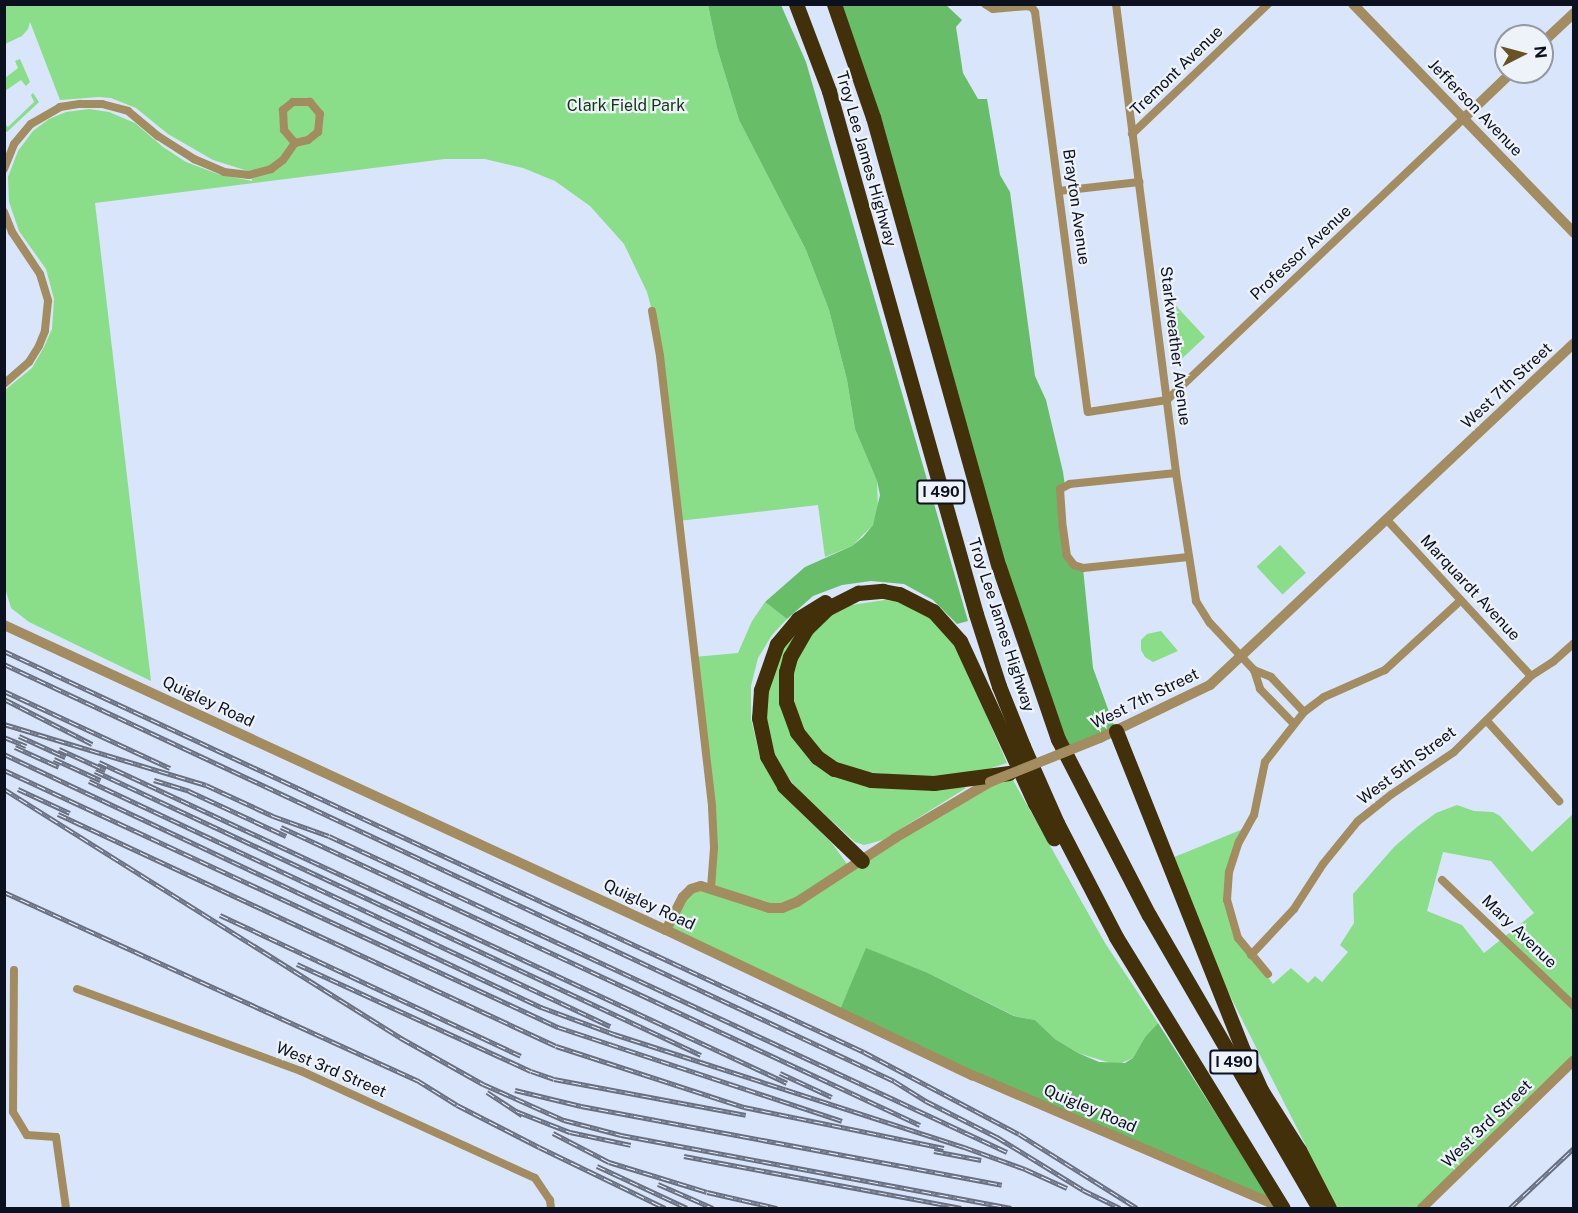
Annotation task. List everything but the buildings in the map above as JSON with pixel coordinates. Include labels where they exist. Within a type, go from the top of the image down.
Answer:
[{"type":"highway","name":"Troy Lee James Highway","points":[[796,4],[832,99],[952,530],[996,678],[1057,823],[1116,937],[1283,1209]]},
{"type":"highway","name":"Troy Lee James Highway","points":[[834,4],[873,117],[999,567],[1058,739],[1149,915],[1319,1209]]},
{"type":"highway","points":[[842,4],[851,53]]},
{"type":"highway","points":[[862,861],[784,786],[767,756],[759,718],[761,690],[777,644],[809,610],[820,603],[851,594],[883,591],[918,601],[947,624],[973,666],[1035,803],[1090,904],[1116,937]]},
{"type":"highway","points":[[851,594],[816,618],[790,657],[786,672],[786,702],[790,718],[806,746],[834,770],[871,780],[934,783],[989,779],[1009,773]]},
{"type":"highway","points":[[1116,731],[1244,1052],[1261,1090],[1299,1150],[1329,1209]]},
{"type":"street","name":"Starkweather Avenue","points":[[1116,4],[1176,473],[1188,557],[1199,607],[1240,656],[1254,670],[1271,677],[1304,712]]},
{"type":"street","name":"Tremont Avenue","points":[[1132,134],[1268,4]]},
{"type":"street","name":"Jefferson Avenue","points":[[1353,4],[1574,233]]},
{"type":"street","name":"Brayton Avenue","points":[[986,6],[1032,7],[1088,412],[1167,400]]},
{"type":"street","points":[[1554,32],[1574,13]]},
{"type":"street","name":"Professor Avenue","points":[[1167,400],[1499,84]]},
{"type":"street","points":[[4,169],[14,144],[32,124],[60,107],[80,104],[102,104],[128,111],[178,151],[237,175],[249,175],[271,169],[284,160],[295,143],[308,140],[318,132],[320,114],[310,102],[293,102],[283,110],[284,130],[295,143]]},
{"type":"street","points":[[1059,191],[1139,182]]},
{"type":"street","points":[[4,212],[12,232],[40,274],[48,301],[45,331],[39,346],[29,362],[4,384]]},
{"type":"street","points":[[652,311],[660,356],[712,807],[714,848],[711,888]]},
{"type":"street","name":"West 7th Street","points":[[1009,773],[1116,731],[1210,685],[1574,343]]},
{"type":"street","points":[[1176,473],[1070,484],[1060,489],[1062,528],[1067,556],[1074,565],[1083,568],[1188,557]]},
{"type":"street","name":"Marquardt Avenue","points":[[1387,520],[1531,676]]},
{"type":"street","points":[[1268,974],[1238,938],[1227,900],[1229,872],[1239,842],[1254,815],[1265,762],[1293,723],[1304,712],[1324,697],[1385,670],[1461,600]]},
{"type":"street","name":"Quigley Road","points":[[4,625],[666,930],[972,1075],[1283,1209]]},
{"type":"street","name":"West 5th Street","points":[[1251,955],[1294,909],[1323,864],[1358,821],[1454,752],[1531,676],[1554,661],[1574,643]]},
{"type":"street","name":"Starkweather Avenue","points":[[1254,670],[1260,689],[1293,723]]},
{"type":"street","points":[[1487,721],[1559,801]]},
{"type":"street","points":[[666,930],[683,897],[691,889],[701,886],[758,906],[782,908],[811,894],[989,779]]},
{"type":"street","name":"Mary Avenue","points":[[1443,880],[1574,1006]]},
{"type":"street","points":[[14,970],[13,1112],[27,1135],[56,1137],[66,1209]]},
{"type":"street","name":"West 3rd Street","points":[[77,989],[301,1071],[535,1178],[550,1200],[551,1209]]},
{"type":"street","name":"West 3rd Street","points":[[1422,1209],[1574,1060]]},
{"type":"green space","name":"Clark Field Park","points":[[5,5],[708,5],[717,48],[739,120],[806,250],[829,310],[847,380],[855,429],[877,481],[878,509],[873,525],[852,546],[825,557],[818,505],[678,521],[655,322],[647,292],[624,244],[590,206],[555,181],[523,168],[485,159],[445,159],[95,203],[151,681],[29,622],[11,608],[5,588],[5,390],[32,368],[44,347],[52,329],[54,299],[46,269],[19,231],[9,202],[8,177],[18,151],[33,131],[49,119],[66,112],[89,109],[109,112],[135,123],[163,147],[186,162],[218,174],[252,181],[251,172],[213,160],[168,134],[136,108],[111,98],[60,100],[30,22],[22,36],[5,44]]},
{"type":"green space","points":[[708,5],[781,5],[806,62],[968,621],[957,624],[933,600],[904,584],[871,581],[842,585],[813,596],[787,619],[765,602],[805,567],[852,546],[863,537],[873,525],[880,495],[877,481],[855,429],[847,380],[829,310],[806,250],[739,120],[717,48]]},
{"type":"green space","points":[[839,5],[946,5],[962,20],[956,27],[963,73],[978,99],[987,99],[1000,175],[1010,192],[1035,376],[1046,400],[1063,472],[1065,486],[1060,489],[1067,556],[1083,568],[1093,668],[1116,731],[1062,752],[1039,696]]},
{"type":"green space","points":[[20,59],[30,82],[26,86],[21,80],[5,91],[5,78],[18,68],[15,61]]},
{"type":"green space","points":[[33,93],[39,102],[7,132],[5,131],[5,124],[8,127],[34,102],[31,95]]},
{"type":"green space","points":[[1164,293],[1205,337],[1173,367]]},
{"type":"green space","points":[[1280,545],[1306,573],[1283,595],[1257,567]]},
{"type":"green space","points":[[885,600],[905,602],[926,613],[946,633],[962,659],[1007,763],[976,773],[919,777],[866,772],[850,769],[831,759],[819,749],[801,726],[792,692],[793,668],[808,634],[830,614],[845,606]]},
{"type":"green space","points":[[765,602],[787,619],[772,635],[758,658],[751,686],[751,719],[759,753],[780,792],[831,842],[850,868],[1009,773],[1105,943],[1158,1023],[1145,1037],[1133,1058],[1117,1065],[1078,1053],[1055,1039],[1035,1020],[1015,1016],[928,973],[867,949],[839,1012],[666,930],[683,897],[710,888],[714,848],[694,657],[738,653],[752,621]]},
{"type":"green space","points":[[1161,631],[1178,651],[1153,662],[1145,657],[1141,650],[1141,640],[1147,634]]},
{"type":"green space","points":[[790,636],[793,638],[781,698],[829,771],[960,785],[966,788],[883,840],[864,845],[855,842],[803,795],[783,772],[772,749],[767,732],[765,708],[768,682],[778,655]]},
{"type":"green space","points":[[1457,805],[1474,811],[1493,812],[1500,816],[1532,852],[1573,814],[1573,1060],[1422,1208],[1330,1208],[1305,1144],[1218,972],[1167,860],[1248,827],[1239,842],[1227,900],[1238,938],[1273,984],[1291,968],[1308,983],[1315,976],[1322,982],[1348,952],[1340,945],[1354,923],[1353,894],[1394,847],[1436,813]],"holes":[[[1443,852],[1491,861],[1534,913],[1484,953],[1462,925],[1427,911]]]},
{"type":"green space","points":[[866,948],[928,973],[1014,1016],[1035,1020],[1055,1039],[1099,1062],[1125,1063],[1133,1058],[1145,1037],[1158,1023],[1274,1205],[839,1012]]},
{"type":"railway","points":[[4,651],[864,1052],[1019,1134],[1137,1208]]},
{"type":"railway","points":[[4,664],[894,1081],[926,1101],[997,1137],[1083,1190],[1120,1208]]},
{"type":"railway","points":[[4,691],[170,768]]},
{"type":"railway","points":[[4,699],[92,744]]},
{"type":"railway","points":[[4,724],[206,785],[273,816],[329,836],[1007,1152]]},
{"type":"railway","points":[[19,736],[65,757]]},
{"type":"railway","points":[[4,737],[26,746]]},
{"type":"railway","points":[[15,747],[59,767]]},
{"type":"railway","points":[[59,749],[105,770]]},
{"type":"railway","points":[[4,754],[541,1007],[614,1034],[964,1147],[1025,1169],[1067,1188]]},
{"type":"railway","points":[[54,759],[100,780]]},
{"type":"railway","points":[[99,762],[787,1083]]},
{"type":"railway","points":[[4,770],[558,1027],[842,1121]]},
{"type":"railway","points":[[95,771],[701,1055]]},
{"type":"railway","points":[[154,780],[189,791],[286,836]]},
{"type":"railway","points":[[89,781],[610,1026]]},
{"type":"railway","points":[[4,789],[401,1038],[483,1084],[564,1120],[621,1135],[1011,1208]]},
{"type":"railway","points":[[18,789],[70,813]]},
{"type":"railway","points":[[58,814],[556,1046],[744,1107],[944,1148]]},
{"type":"railway","points":[[281,827],[920,1125]]},
{"type":"railway","points":[[4,892],[417,1080],[457,1105],[665,1208]]},
{"type":"railway","points":[[220,915],[521,1056]]},
{"type":"railway","points":[[297,964],[531,1071],[554,1079],[746,1115]]},
{"type":"railway","points":[[780,1073],[832,1097]]},
{"type":"railway","points":[[515,1090],[581,1106],[1002,1185]]},
{"type":"railway","points":[[487,1092],[522,1115]]},
{"type":"railway","points":[[516,1111],[570,1132],[631,1145]]},
{"type":"railway","points":[[553,1133],[609,1162],[707,1192],[777,1208]]},
{"type":"railway","points":[[1510,1208],[1574,1148]]},
{"type":"railway","points":[[934,1151],[981,1160]]},
{"type":"railway","points":[[684,1156],[961,1208]]},
{"type":"railway","points":[[597,1166],[687,1208]]},
{"type":"railway","points":[[658,1184],[713,1208]]}]
